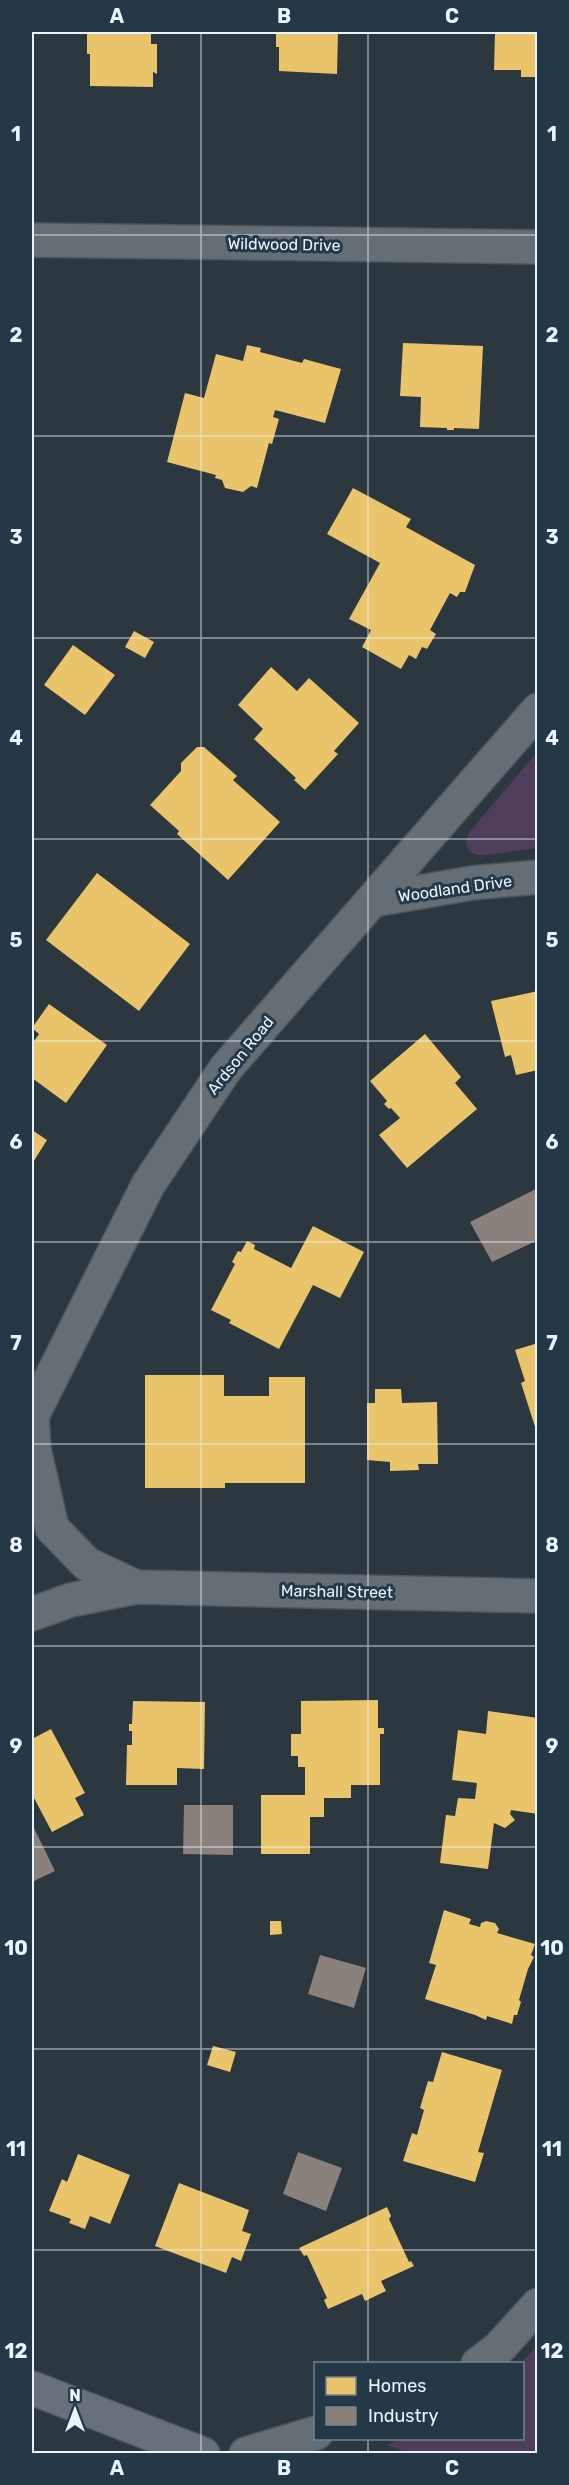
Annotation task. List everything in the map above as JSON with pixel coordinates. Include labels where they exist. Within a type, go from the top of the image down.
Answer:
[{"type":"main road","points":[[32,2388],[203,2454]]},
{"type":"street","name":"Wildwood Drive","points":[[32,240],[537,247]]},
{"type":"street","name":"Ardson Road","points":[[33,1451],[32,1416],[148,1185],[226,1068],[537,710]]},
{"type":"street","name":"Woodland Drive","points":[[373,900],[472,883],[537,877]]},
{"type":"street","name":"Marshall Street","points":[[33,1451],[52,1528],[87,1564],[136,1587]]},
{"type":"street","name":"Marshall Street","points":[[32,1614],[71,1600],[136,1587],[537,1596]]},
{"type":"street","points":[[481,2362],[499,2348],[537,2305]]},
{"type":"street","points":[[246,2454],[314,2433]]},
{"type":"shaded area","points":[[537,752],[537,848],[486,855],[478,855],[469,851],[466,843],[468,834]]},
{"type":"shaded area","points":[[537,2346],[537,2453],[409,2453],[387,2445],[398,2440],[524,2440],[524,2362],[522,2362]]},
{"type":"building: Homes","points":[[87,32],[151,32],[151,44],[157,44],[157,74],[153,72],[153,87],[90,86]]},
{"type":"building: Homes","points":[[276,32],[338,32],[337,74],[279,71],[279,47],[276,47]]},
{"type":"building: Homes","points":[[495,32],[538,32],[538,77],[521,77],[521,70],[494,70]]},
{"type":"building: Homes","points":[[403,343],[483,346],[479,429],[447,430],[447,428],[420,427],[421,397],[400,396]]},
{"type":"building: Homes","points":[[247,345],[261,348],[260,352],[302,363],[304,359],[341,369],[325,423],[275,410],[273,417],[279,419],[272,444],[269,443],[257,488],[251,486],[243,492],[225,488],[222,480],[215,478],[216,475],[167,462],[185,393],[204,398],[216,354],[243,361]]},
{"type":"building: Homes","points":[[353,488],[411,519],[406,527],[475,565],[465,592],[460,592],[457,597],[450,593],[430,630],[436,634],[427,649],[422,647],[416,659],[409,655],[401,669],[362,647],[371,630],[349,619],[380,563],[327,534]]},
{"type":"building: Homes","points":[[134,631],[154,642],[145,658],[125,647]]},
{"type":"building: Homes","points":[[73,645],[115,675],[85,715],[44,685]]},
{"type":"building: Homes","points":[[271,667],[297,691],[309,678],[359,723],[334,751],[338,754],[305,790],[294,780],[296,778],[254,739],[263,729],[238,705]]},
{"type":"building: Homes","points":[[197,747],[204,747],[237,776],[233,780],[280,822],[228,880],[177,834],[179,831],[150,805],[181,771],[181,763]]},
{"type":"building: Homes","points":[[97,873],[190,944],[139,1011],[46,940]]},
{"type":"building: Homes","points":[[538,991],[538,1070],[516,1075],[511,1055],[505,1057],[491,1001]]},
{"type":"building: Homes","points":[[49,1004],[107,1045],[66,1103],[32,1078],[32,1044],[39,1034],[32,1028]]},
{"type":"building: Homes","points":[[425,1034],[461,1077],[455,1083],[477,1109],[407,1168],[379,1135],[400,1118],[384,1104],[387,1101],[370,1081]]},
{"type":"building: Homes","points":[[32,1130],[47,1140],[32,1164]]},
{"type":"building: Homes","points":[[313,1226],[364,1252],[340,1298],[313,1285],[279,1349],[229,1323],[231,1320],[211,1310],[235,1264],[232,1262],[247,1241],[255,1245],[254,1249],[291,1268]]},
{"type":"building: Homes","points":[[538,1343],[537,1433],[521,1383],[525,1381],[515,1350]]},
{"type":"building: Homes","points":[[145,1375],[224,1375],[224,1396],[269,1396],[269,1377],[305,1377],[305,1483],[225,1483],[225,1488],[145,1488]]},
{"type":"building: Homes","points":[[375,1389],[401,1389],[402,1403],[437,1402],[438,1464],[418,1464],[419,1470],[390,1471],[390,1462],[367,1460],[367,1403],[375,1403]]},
{"type":"building: Homes","points":[[378,1700],[378,1728],[384,1728],[384,1734],[380,1734],[380,1785],[351,1785],[351,1798],[324,1798],[324,1817],[310,1817],[310,1854],[261,1854],[261,1795],[305,1795],[305,1767],[298,1767],[298,1756],[291,1756],[291,1734],[301,1734],[301,1701]]},
{"type":"building: Homes","points":[[133,1701],[205,1702],[204,1769],[177,1768],[177,1785],[126,1785],[127,1745],[132,1745],[132,1731],[129,1731],[129,1724],[132,1724]]},
{"type":"building: Homes","points":[[488,1711],[538,1718],[538,1814],[511,1810],[510,1814],[515,1820],[505,1828],[494,1823],[488,1869],[440,1863],[446,1815],[455,1816],[458,1798],[475,1799],[477,1783],[452,1780],[458,1730],[486,1734]]},
{"type":"building: Homes","points":[[51,1729],[85,1793],[75,1798],[84,1815],[52,1832],[34,1798],[32,1800],[32,1739]]},
{"type":"building: Homes","points":[[444,1910],[471,1919],[469,1924],[480,1927],[481,1923],[486,1921],[495,1923],[499,1929],[497,1933],[535,1944],[531,1955],[534,1957],[528,1969],[519,2000],[521,2002],[512,2024],[487,2016],[486,2020],[425,1999],[436,1965],[429,1963]]},
{"type":"building: Homes","points":[[270,1921],[281,1921],[282,1934],[270,1935]]},
{"type":"building: Homes","points":[[213,2046],[236,2052],[230,2072],[207,2065]]},
{"type":"building: Homes","points":[[442,2052],[502,2070],[478,2152],[484,2153],[475,2182],[403,2161],[412,2133],[417,2135],[424,2110],[420,2108],[428,2081],[433,2082]]},
{"type":"building: Homes","points":[[78,2154],[130,2175],[110,2224],[90,2216],[85,2229],[69,2223],[71,2219],[49,2211],[62,2179],[67,2182]]},
{"type":"building: Homes","points":[[179,2183],[249,2210],[242,2231],[251,2234],[241,2261],[232,2257],[226,2273],[155,2246]]},
{"type":"building: Homes","points":[[387,2207],[391,2216],[389,2219],[409,2262],[411,2261],[414,2266],[381,2281],[386,2291],[365,2301],[362,2294],[328,2309],[324,2300],[327,2298],[307,2255],[304,2256],[299,2248]]},
{"type":"building: Industry","points":[[538,1188],[538,1240],[492,1262],[470,1222]]},
{"type":"building: Industry","points":[[184,1805],[233,1805],[233,1855],[183,1854]]},
{"type":"building: Industry","points":[[32,1827],[55,1871],[32,1882]]},
{"type":"building: Industry","points":[[320,1955],[366,1968],[354,2008],[308,1994]]},
{"type":"building: Industry","points":[[298,2152],[342,2168],[326,2211],[283,2194]]}]
